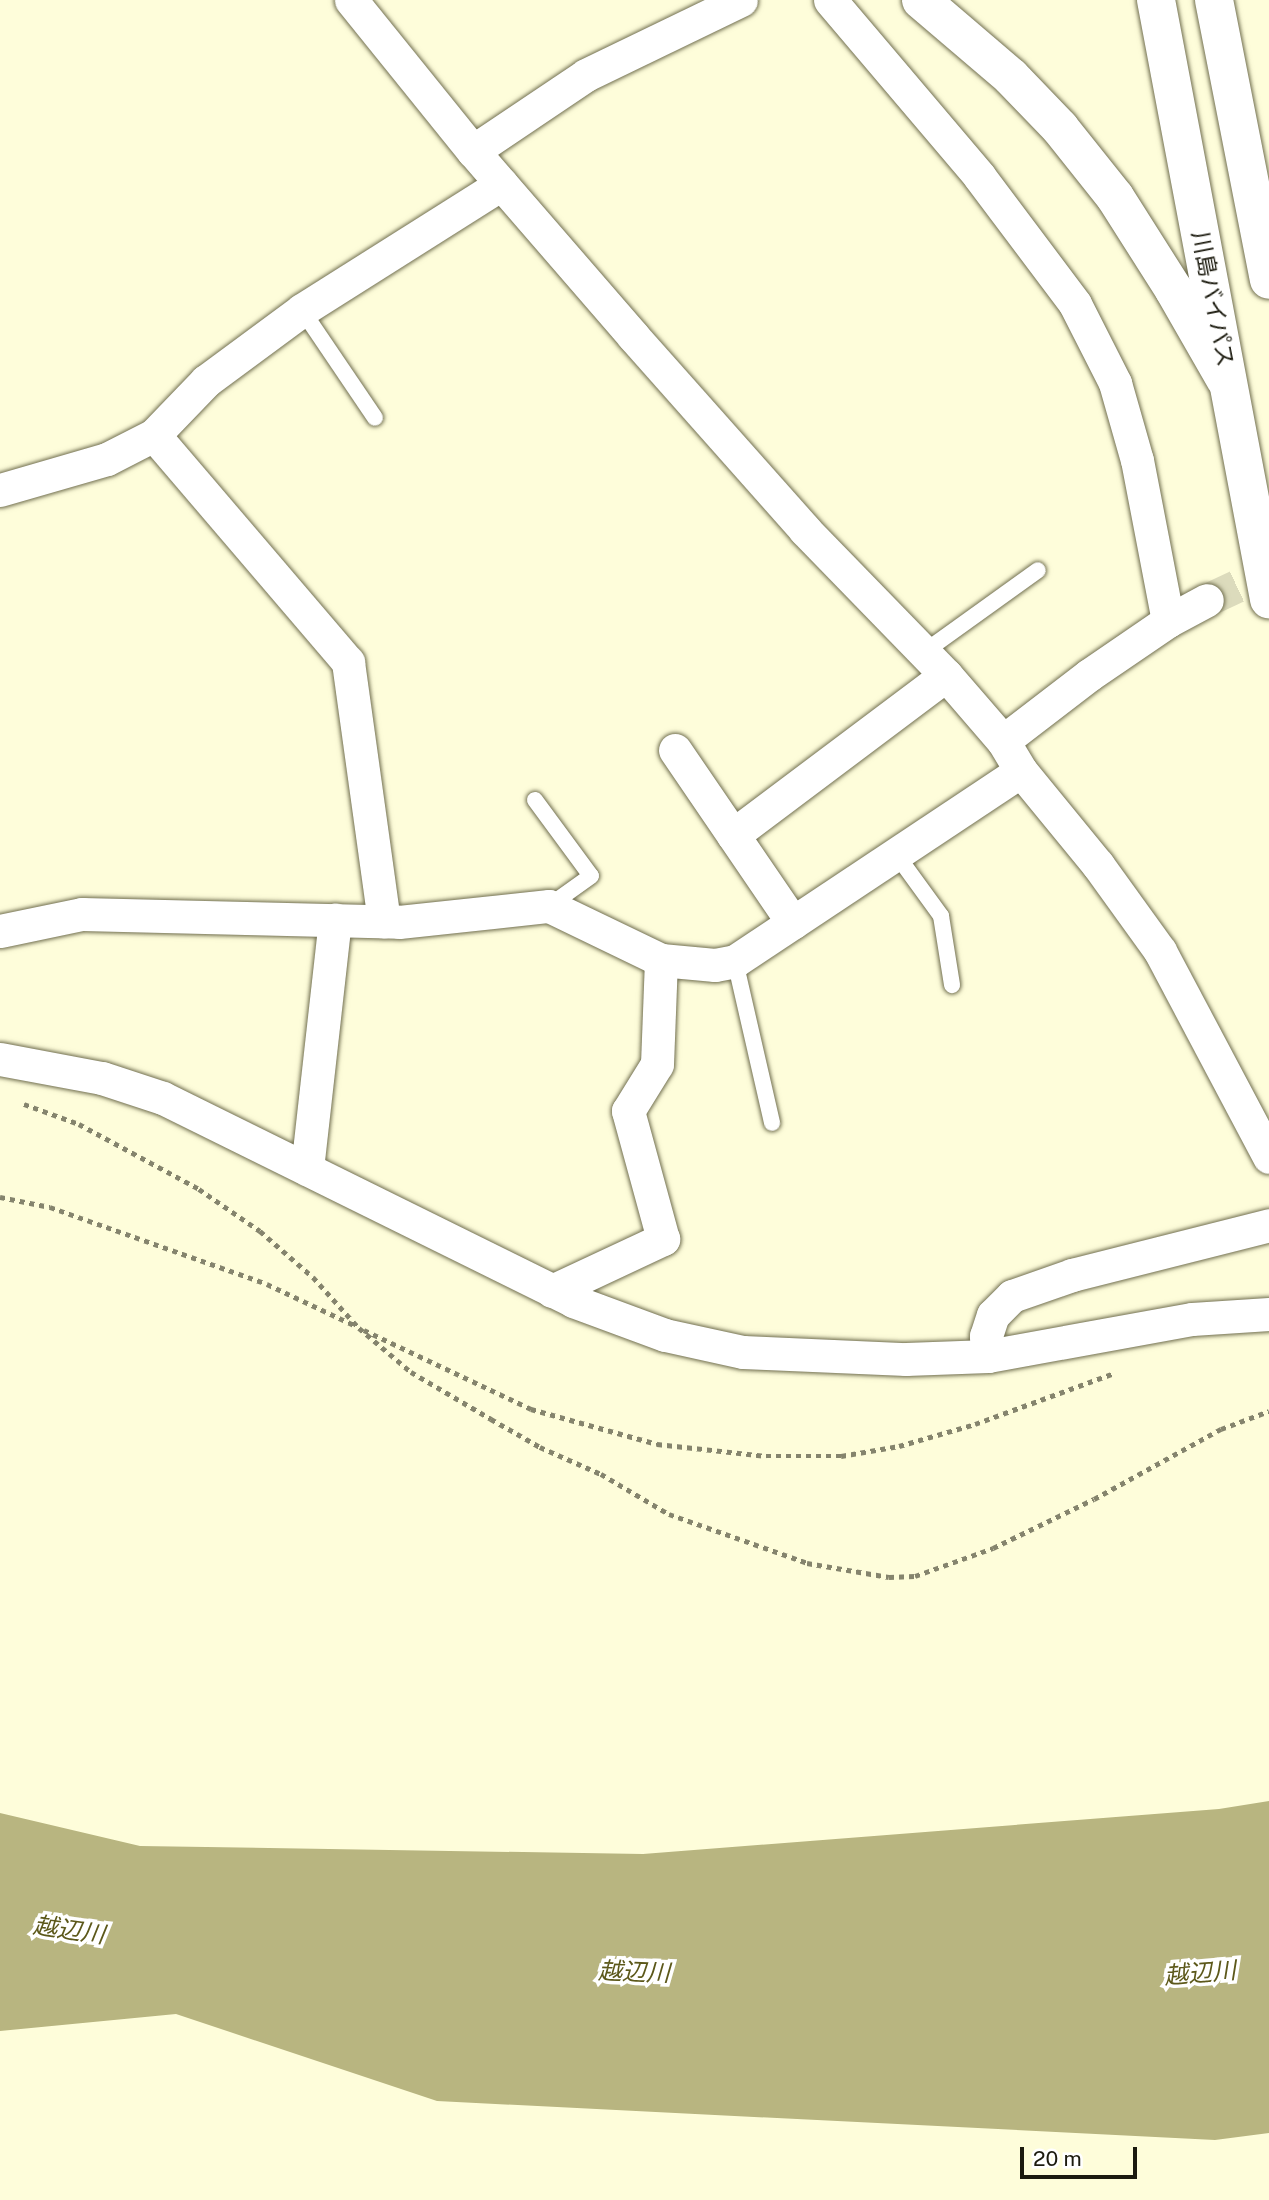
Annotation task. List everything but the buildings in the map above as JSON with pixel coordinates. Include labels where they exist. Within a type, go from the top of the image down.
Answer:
[{"type":"main road","points":[[921,0],[1011,77],[1060,128],[1107,187],[1174,290],[1229,387]]},
{"type":"main road","name":"川島バイパス","points":[[1156,0],[1269,599]]},
{"type":"main road","points":[[1214,0],[1269,281]]},
{"type":"street","points":[[351,0],[501,184],[805,530],[935,663],[1003,741],[1021,771],[1098,865],[1160,951],[1269,1157]]},
{"type":"street","points":[[473,151],[586,75],[741,0]]},
{"type":"street","points":[[830,0],[979,176],[1076,304],[1115,383],[1136,460],[1168,621]]},
{"type":"street","points":[[0,490],[107,459],[153,435],[206,381],[302,310],[501,184]]},
{"type":"street","points":[[153,435],[348,662],[384,922]]},
{"type":"street","points":[[1003,741],[1089,675],[1168,621],[1207,600]]},
{"type":"street","points":[[733,835],[935,663]]},
{"type":"street","points":[[675,750],[793,923]]},
{"type":"street","points":[[0,931],[82,914],[384,922],[550,906],[661,960],[715,965],[735,961],[1021,771]]},
{"type":"street","points":[[307,1169],[335,920]]},
{"type":"street","points":[[552,1291],[663,1239],[628,1111],[657,1065],[661,960]]},
{"type":"street","points":[[0,1059],[102,1078],[163,1098],[552,1291],[665,1335],[743,1352],[906,1359],[988,1356],[1192,1319],[1269,1314]]},
{"type":"street","points":[[988,1356],[986,1336],[993,1315],[1012,1296],[1072,1275],[1269,1225]]},
{"type":"lane","points":[[302,310],[375,418]]},
{"type":"lane","points":[[935,663],[1038,570]]},
{"type":"lane","points":[[535,800],[591,876],[550,906]]},
{"type":"lane","points":[[895,854],[941,916],[952,985]]},
{"type":"lane","points":[[735,961],[772,1123]]},
{"type":"path","points":[[11,1099],[79,1124],[199,1189],[260,1231],[313,1277],[359,1328],[411,1372],[491,1419],[540,1447],[601,1475],[669,1514],[807,1563],[889,1577],[915,1576],[993,1548],[1094,1499],[1222,1429],[1269,1411]]},
{"type":"water","name":"越辺川","points":[[1269,1801],[1269,2133],[1215,2140],[437,2101],[176,2014],[0,2031],[0,1813],[140,1846],[643,1854],[1219,1809]]},
{"type":"tunnel","points":[[1207,600],[1269,571]]}]
